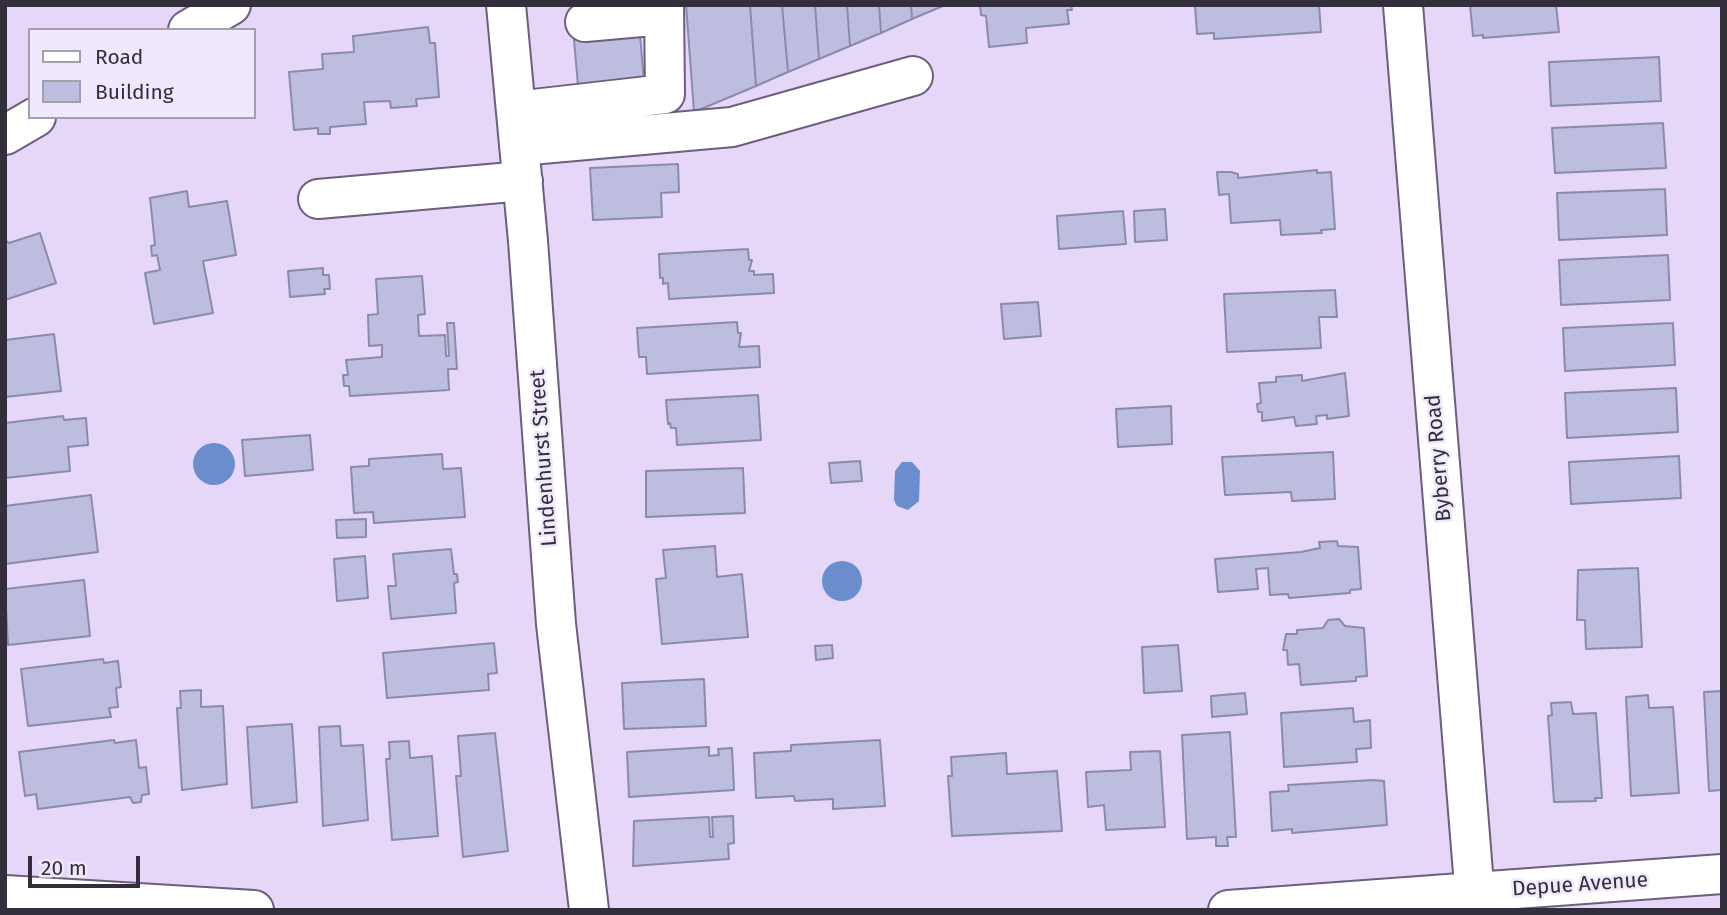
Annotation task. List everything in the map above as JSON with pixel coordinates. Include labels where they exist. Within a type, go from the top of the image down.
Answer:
[{"type":"street","points":[[191,28],[231,5]]},
{"type":"street","name":"Lindenhurst Street","points":[[506,5],[556,624],[589,910]]},
{"type":"street","name":"Byberry Road","points":[[1403,5],[1475,901]]},
{"type":"street","points":[[318,199],[519,146],[665,94],[664,10],[585,22]]},
{"type":"street","points":[[519,146],[732,127],[913,76]]},
{"type":"street","points":[[5,135],[33,119]]},
{"type":"street","name":"Depue Avenue","points":[[1228,910],[1475,901],[1722,874]]},
{"type":"street","points":[[5,895],[254,910]]},
{"type":"water","points":[[214,443],[229,449],[235,464],[229,479],[214,485],[199,479],[193,464],[199,449]]},
{"type":"water","points":[[902,462],[912,462],[920,471],[919,501],[908,510],[897,506],[894,500],[895,471]]},
{"type":"water","points":[[842,561],[850,562],[856,567],[861,573],[861,589],[856,595],[850,600],[842,601],[834,600],[828,595],[823,589],[822,581],[823,573],[828,567],[834,562]]},
{"type":"building","points":[[686,5],[750,5],[756,86],[694,112]]},
{"type":"building","points":[[750,5],[782,5],[788,72],[756,86]]},
{"type":"building","points":[[782,5],[815,5],[819,59],[788,72]]},
{"type":"building","points":[[815,5],[847,5],[850,46],[819,59]]},
{"type":"building","points":[[847,5],[879,5],[881,33],[850,46]]},
{"type":"building","points":[[879,5],[911,5],[912,19],[881,33]]},
{"type":"building","points":[[911,5],[942,5],[943,6],[912,19]]},
{"type":"building","points":[[980,5],[1071,5],[1072,10],[1067,10],[1069,24],[1026,28],[1027,43],[989,47],[986,16],[981,15]]},
{"type":"building","points":[[1195,5],[1319,5],[1321,32],[1214,39],[1214,33],[1197,34]]},
{"type":"building","points":[[1470,5],[1556,5],[1559,32],[1483,38],[1483,35],[1473,36]]},
{"type":"building","points":[[428,27],[430,43],[435,43],[439,97],[416,99],[417,106],[391,108],[390,101],[364,102],[366,124],[330,127],[330,134],[318,134],[318,128],[294,130],[289,72],[323,69],[322,54],[354,52],[353,36]]},
{"type":"building","points":[[640,35],[644,81],[578,86],[574,40]]},
{"type":"building","points":[[1659,57],[1661,101],[1551,106],[1549,62]]},
{"type":"building","points":[[1663,123],[1666,168],[1555,173],[1552,128]]},
{"type":"building","points":[[678,164],[679,192],[661,193],[662,217],[593,220],[590,168]]},
{"type":"building","points":[[1317,170],[1317,173],[1331,172],[1335,229],[1321,230],[1322,233],[1281,235],[1280,220],[1231,223],[1229,194],[1219,195],[1217,172],[1238,174],[1238,178]]},
{"type":"building","points":[[1665,189],[1667,235],[1559,240],[1557,193]]},
{"type":"building","points":[[187,191],[189,207],[227,201],[236,255],[203,261],[213,313],[154,324],[145,273],[160,270],[157,255],[152,256],[151,246],[155,245],[150,198]]},
{"type":"building","points":[[1165,209],[1167,240],[1135,242],[1134,211]]},
{"type":"building","points":[[1123,211],[1126,244],[1059,249],[1057,216]]},
{"type":"building","points":[[40,233],[56,283],[5,300],[5,240],[9,243]]},
{"type":"building","points":[[748,249],[749,260],[752,260],[749,271],[754,271],[754,275],[773,274],[774,293],[669,299],[668,283],[663,284],[663,278],[660,278],[659,254]]},
{"type":"building","points":[[1668,255],[1670,300],[1561,305],[1559,260]]},
{"type":"building","points":[[323,268],[323,275],[329,275],[330,289],[324,289],[325,294],[290,297],[288,271]]},
{"type":"building","points":[[422,276],[425,314],[418,315],[419,336],[445,335],[446,356],[449,356],[447,323],[454,323],[457,369],[448,369],[449,390],[350,396],[349,386],[344,386],[343,375],[348,375],[346,360],[382,357],[382,345],[369,346],[368,315],[378,314],[376,279]]},
{"type":"building","points":[[1335,290],[1337,317],[1319,317],[1321,348],[1227,352],[1224,294]]},
{"type":"building","points":[[1038,302],[1041,336],[1004,339],[1001,304]]},
{"type":"building","points":[[737,322],[738,333],[741,333],[739,347],[759,346],[760,367],[647,374],[646,357],[639,357],[637,328]]},
{"type":"building","points":[[1673,323],[1675,365],[1565,371],[1563,328]]},
{"type":"building","points":[[54,334],[61,391],[5,397],[5,340]]},
{"type":"building","points":[[1345,373],[1349,416],[1327,419],[1327,415],[1316,416],[1317,424],[1296,426],[1294,417],[1262,421],[1262,412],[1258,412],[1257,404],[1261,403],[1259,383],[1276,382],[1276,377],[1302,375],[1302,381]]},
{"type":"building","points":[[1676,388],[1678,432],[1567,438],[1565,393]]},
{"type":"building","points":[[758,395],[761,440],[677,445],[676,428],[671,428],[670,423],[668,424],[666,400]]},
{"type":"building","points":[[1171,406],[1172,444],[1118,447],[1116,409]]},
{"type":"building","points":[[63,416],[64,420],[86,418],[88,445],[68,447],[70,471],[5,478],[5,423]]},
{"type":"building","points":[[310,435],[313,470],[245,476],[242,440]]},
{"type":"building","points":[[1333,452],[1335,499],[1292,501],[1291,492],[1225,495],[1222,457]]},
{"type":"building","points":[[442,454],[443,469],[461,468],[465,517],[374,523],[373,512],[354,513],[351,467],[369,466],[369,459]]},
{"type":"building","points":[[1679,456],[1681,498],[1571,504],[1569,462]]},
{"type":"building","points":[[860,461],[862,481],[831,483],[829,463]]},
{"type":"building","points":[[743,468],[745,513],[646,517],[646,471]]},
{"type":"building","points":[[91,495],[98,552],[5,564],[5,506]]},
{"type":"building","points":[[366,519],[366,537],[337,538],[336,520]]},
{"type":"building","points":[[1337,541],[1338,546],[1358,547],[1361,589],[1350,590],[1350,593],[1289,598],[1288,594],[1270,595],[1268,568],[1256,569],[1258,589],[1218,592],[1215,559],[1301,552],[1320,548],[1319,542]]},
{"type":"building","points":[[715,546],[717,577],[742,574],[748,637],[662,644],[656,579],[666,578],[663,550]]},
{"type":"building","points":[[451,549],[454,574],[457,574],[458,582],[454,583],[456,613],[391,619],[388,586],[396,586],[393,554]]},
{"type":"building","points":[[365,556],[368,598],[337,601],[334,559]]},
{"type":"building","points":[[1638,568],[1642,647],[1586,649],[1585,620],[1577,620],[1578,570]]},
{"type":"building","points":[[84,580],[90,636],[8,645],[5,589]]},
{"type":"building","points":[[1339,619],[1345,626],[1364,628],[1367,676],[1356,677],[1356,681],[1301,685],[1299,664],[1288,665],[1287,650],[1283,650],[1286,634],[1297,634],[1297,630],[1323,628],[1328,620]]},
{"type":"building","points":[[494,643],[497,673],[488,674],[489,690],[387,698],[383,653]]},
{"type":"building","points":[[832,645],[833,658],[816,660],[815,646]]},
{"type":"building","points":[[1178,645],[1182,691],[1144,693],[1142,647]]},
{"type":"building","points":[[103,659],[104,663],[118,661],[121,687],[116,688],[118,707],[109,708],[111,717],[28,726],[21,669]]},
{"type":"building","points":[[704,679],[706,726],[624,729],[622,683]]},
{"type":"building","points":[[201,690],[201,707],[223,706],[227,784],[182,790],[177,708],[181,708],[180,691]]},
{"type":"building","points":[[1722,691],[1722,790],[1709,791],[1704,692]]},
{"type":"building","points":[[1245,693],[1247,714],[1212,717],[1211,696]]},
{"type":"building","points":[[1648,695],[1649,708],[1673,707],[1679,793],[1631,796],[1626,697]]},
{"type":"building","points":[[1571,702],[1573,714],[1596,713],[1602,798],[1595,798],[1596,801],[1554,802],[1548,716],[1552,715],[1551,703]]},
{"type":"building","points":[[1353,708],[1354,722],[1370,720],[1371,748],[1356,749],[1357,762],[1284,767],[1281,713]]},
{"type":"building","points":[[292,724],[297,802],[252,808],[247,727]]},
{"type":"building","points":[[340,726],[341,746],[363,745],[368,820],[323,826],[319,727]]},
{"type":"building","points":[[1230,732],[1236,837],[1227,837],[1228,846],[1216,846],[1216,837],[1187,839],[1182,735]]},
{"type":"building","points":[[495,733],[508,851],[463,857],[456,776],[461,776],[458,736]]},
{"type":"building","points":[[114,740],[115,743],[136,740],[139,768],[146,767],[149,794],[142,795],[141,802],[133,803],[130,797],[38,809],[36,794],[25,796],[19,752]]},
{"type":"building","points":[[880,740],[885,806],[833,809],[833,799],[795,801],[794,796],[756,798],[754,753],[791,751],[791,745]]},
{"type":"building","points":[[409,741],[410,758],[432,756],[438,836],[392,840],[386,759],[390,759],[389,742]]},
{"type":"building","points":[[709,747],[709,756],[719,755],[718,749],[732,748],[734,790],[629,797],[627,752]]},
{"type":"building","points":[[1160,751],[1165,827],[1106,830],[1104,805],[1088,807],[1086,772],[1131,770],[1130,752]]},
{"type":"building","points":[[1006,753],[1007,774],[1057,771],[1062,831],[952,836],[948,776],[952,776],[951,757]]},
{"type":"building","points":[[1384,781],[1387,825],[1292,833],[1292,829],[1272,831],[1270,792],[1289,791],[1288,785]]},
{"type":"building","points":[[733,816],[734,843],[728,844],[729,859],[633,866],[634,821],[709,817],[710,837],[713,837],[712,817]]}]
